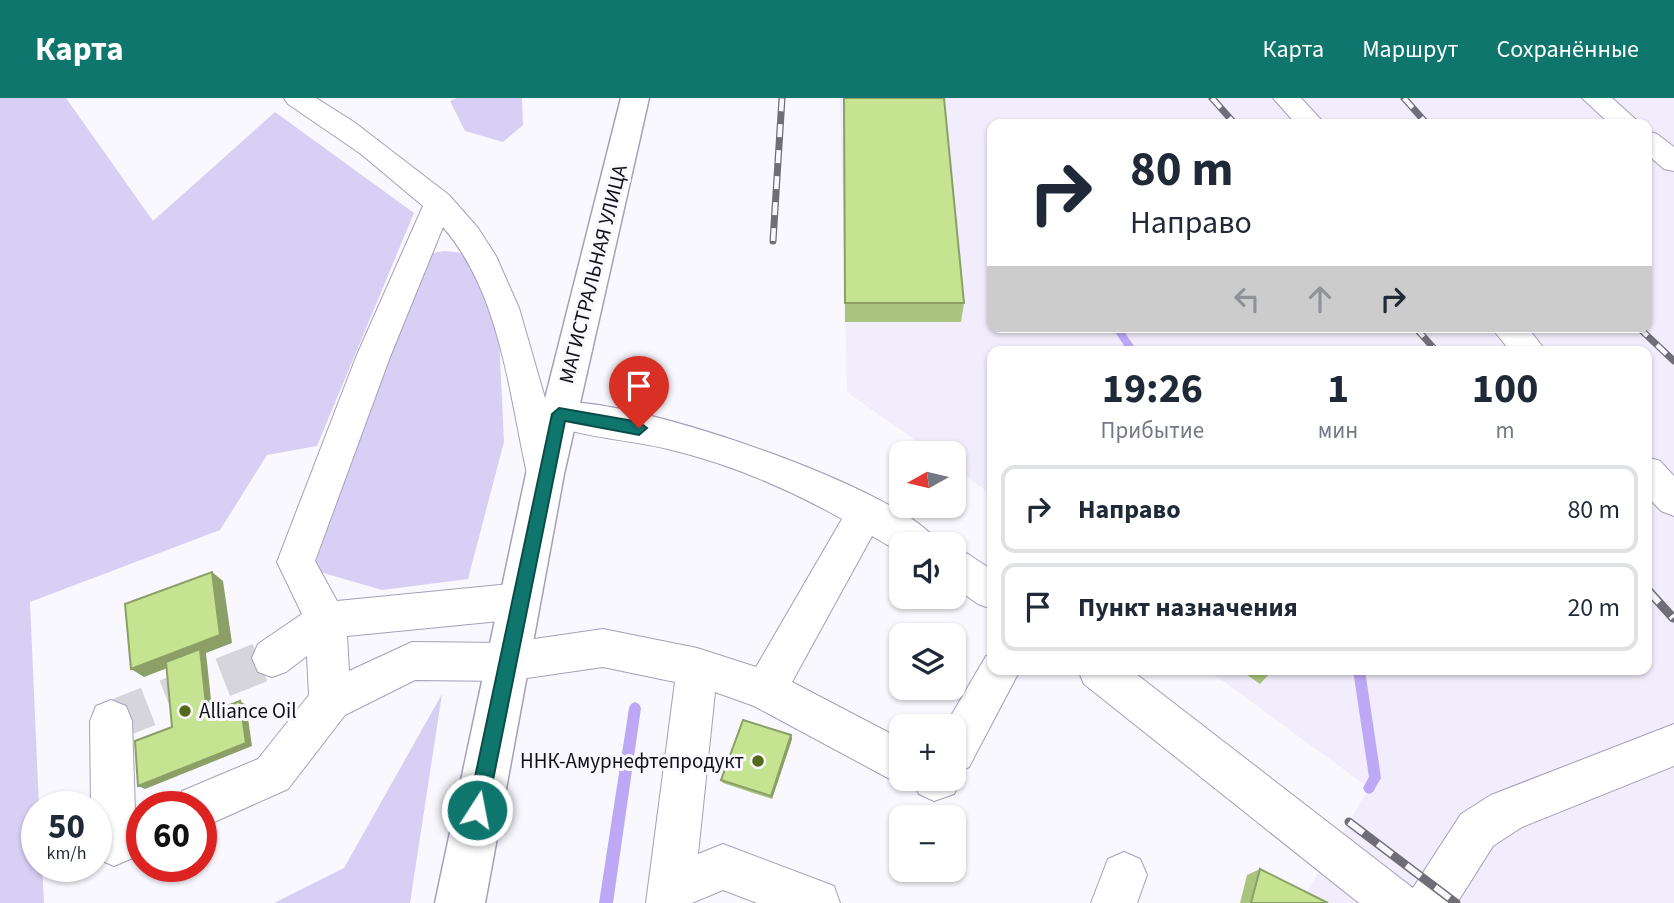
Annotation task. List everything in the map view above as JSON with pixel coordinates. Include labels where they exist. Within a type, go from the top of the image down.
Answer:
[{"type":"main road","name":"МАГИСТРАЛЬНАЯ УЛИЦА","points":[[460,903],[545,474],[632,112]]},
{"type":"street","points":[[297,98],[439,202],[480,253],[509,324],[545,474]]},
{"type":"street","points":[[1286,98],[1306,119]]},
{"type":"street","points":[[1308,98],[1305,112],[1308,119]]},
{"type":"street","points":[[1595,98],[1621,119]]},
{"type":"street","points":[[1652,144],[1674,162]]},
{"type":"street","points":[[330,701],[326,620],[296,562],[373,357],[439,202]]},
{"type":"street","points":[[1513,333],[1525,346]]},
{"type":"street","points":[[559,414],[702,443],[753,461],[866,512],[899,532]]},
{"type":"street","points":[[1652,477],[1674,500]]},
{"type":"street","points":[[765,690],[866,512]]},
{"type":"street","points":[[966,574],[987,589]]},
{"type":"street","points":[[272,658],[326,620],[519,601]]},
{"type":"street","points":[[217,799],[274,775],[330,701],[412,661],[507,662],[603,648],[697,667],[765,690],[889,756]]},
{"type":"street","points":[[670,895],[697,667]]},
{"type":"street","points":[[966,731],[997,675]]},
{"type":"street","points":[[1104,675],[1396,903]]},
{"type":"street","points":[[111,721],[114,843],[126,838]]},
{"type":"street","points":[[1430,903],[1477,830],[1507,811],[1674,745]]},
{"type":"street","points":[[670,895],[723,867],[817,903]]},
{"type":"shaded area","points":[[0,98],[66,98],[153,221],[275,112],[414,213],[317,446],[267,455],[220,530],[30,602],[38,791],[21,791],[21,882],[43,882],[44,903],[0,903]]},
{"type":"shaded area","points":[[457,98],[522,98],[523,125],[503,142],[465,131],[450,101]]},
{"type":"shaded area","points":[[840,98],[1674,98],[1674,903],[1315,903],[1305,895],[1369,788],[1215,675],[1652,675],[1652,346],[987,346],[987,491],[966,477],[966,441],[916,441],[847,392]]},
{"type":"shaded area","points":[[444,251],[465,253],[499,337],[504,442],[468,579],[382,590],[313,570],[424,255]]},
{"type":"shaded area","points":[[442,694],[410,903],[274,903],[344,868]]},
{"type":"building","points":[[844,98],[944,98],[964,303],[845,303]]},
{"type":"building","points":[[212,572],[220,635],[131,669],[125,604]]},
{"type":"building","points":[[200,649],[207,714],[240,701],[246,743],[138,786],[135,741],[172,727],[166,662]]},
{"type":"building","name":"ННК-Амурнефтепродукт","points":[[743,720],[791,735],[771,796],[721,780]]},
{"type":"building","points":[[1260,869],[1328,903],[1251,903]]},
{"type":"waterway","points":[[1120,333],[1129,346]]},
{"type":"waterway","points":[[1360,675],[1375,778],[1369,788]]},
{"type":"waterway","points":[[606,903],[635,708]]},
{"type":"tunnel","points":[[111,721],[272,658]]},
{"type":"railway","points":[[773,241],[782,98]]},
{"type":"railway","points":[[1212,98],[1231,119]]},
{"type":"railway","points":[[1404,98],[1423,119]]},
{"type":"railway","points":[[1420,333],[1432,346]]},
{"type":"railway","points":[[1644,333],[1674,361]]},
{"type":"railway","points":[[1652,595],[1673,618]]},
{"type":"railway","points":[[1349,822],[1456,903]]},
{"type":"place","name":"Alliance Oil","points":[[185,711]]},
{"type":"place","name":"ННК-Амурнефтепродукт","points":[[758,761]]},
{"type":"route","points":[[477,810],[559,414],[639,428]]}]
